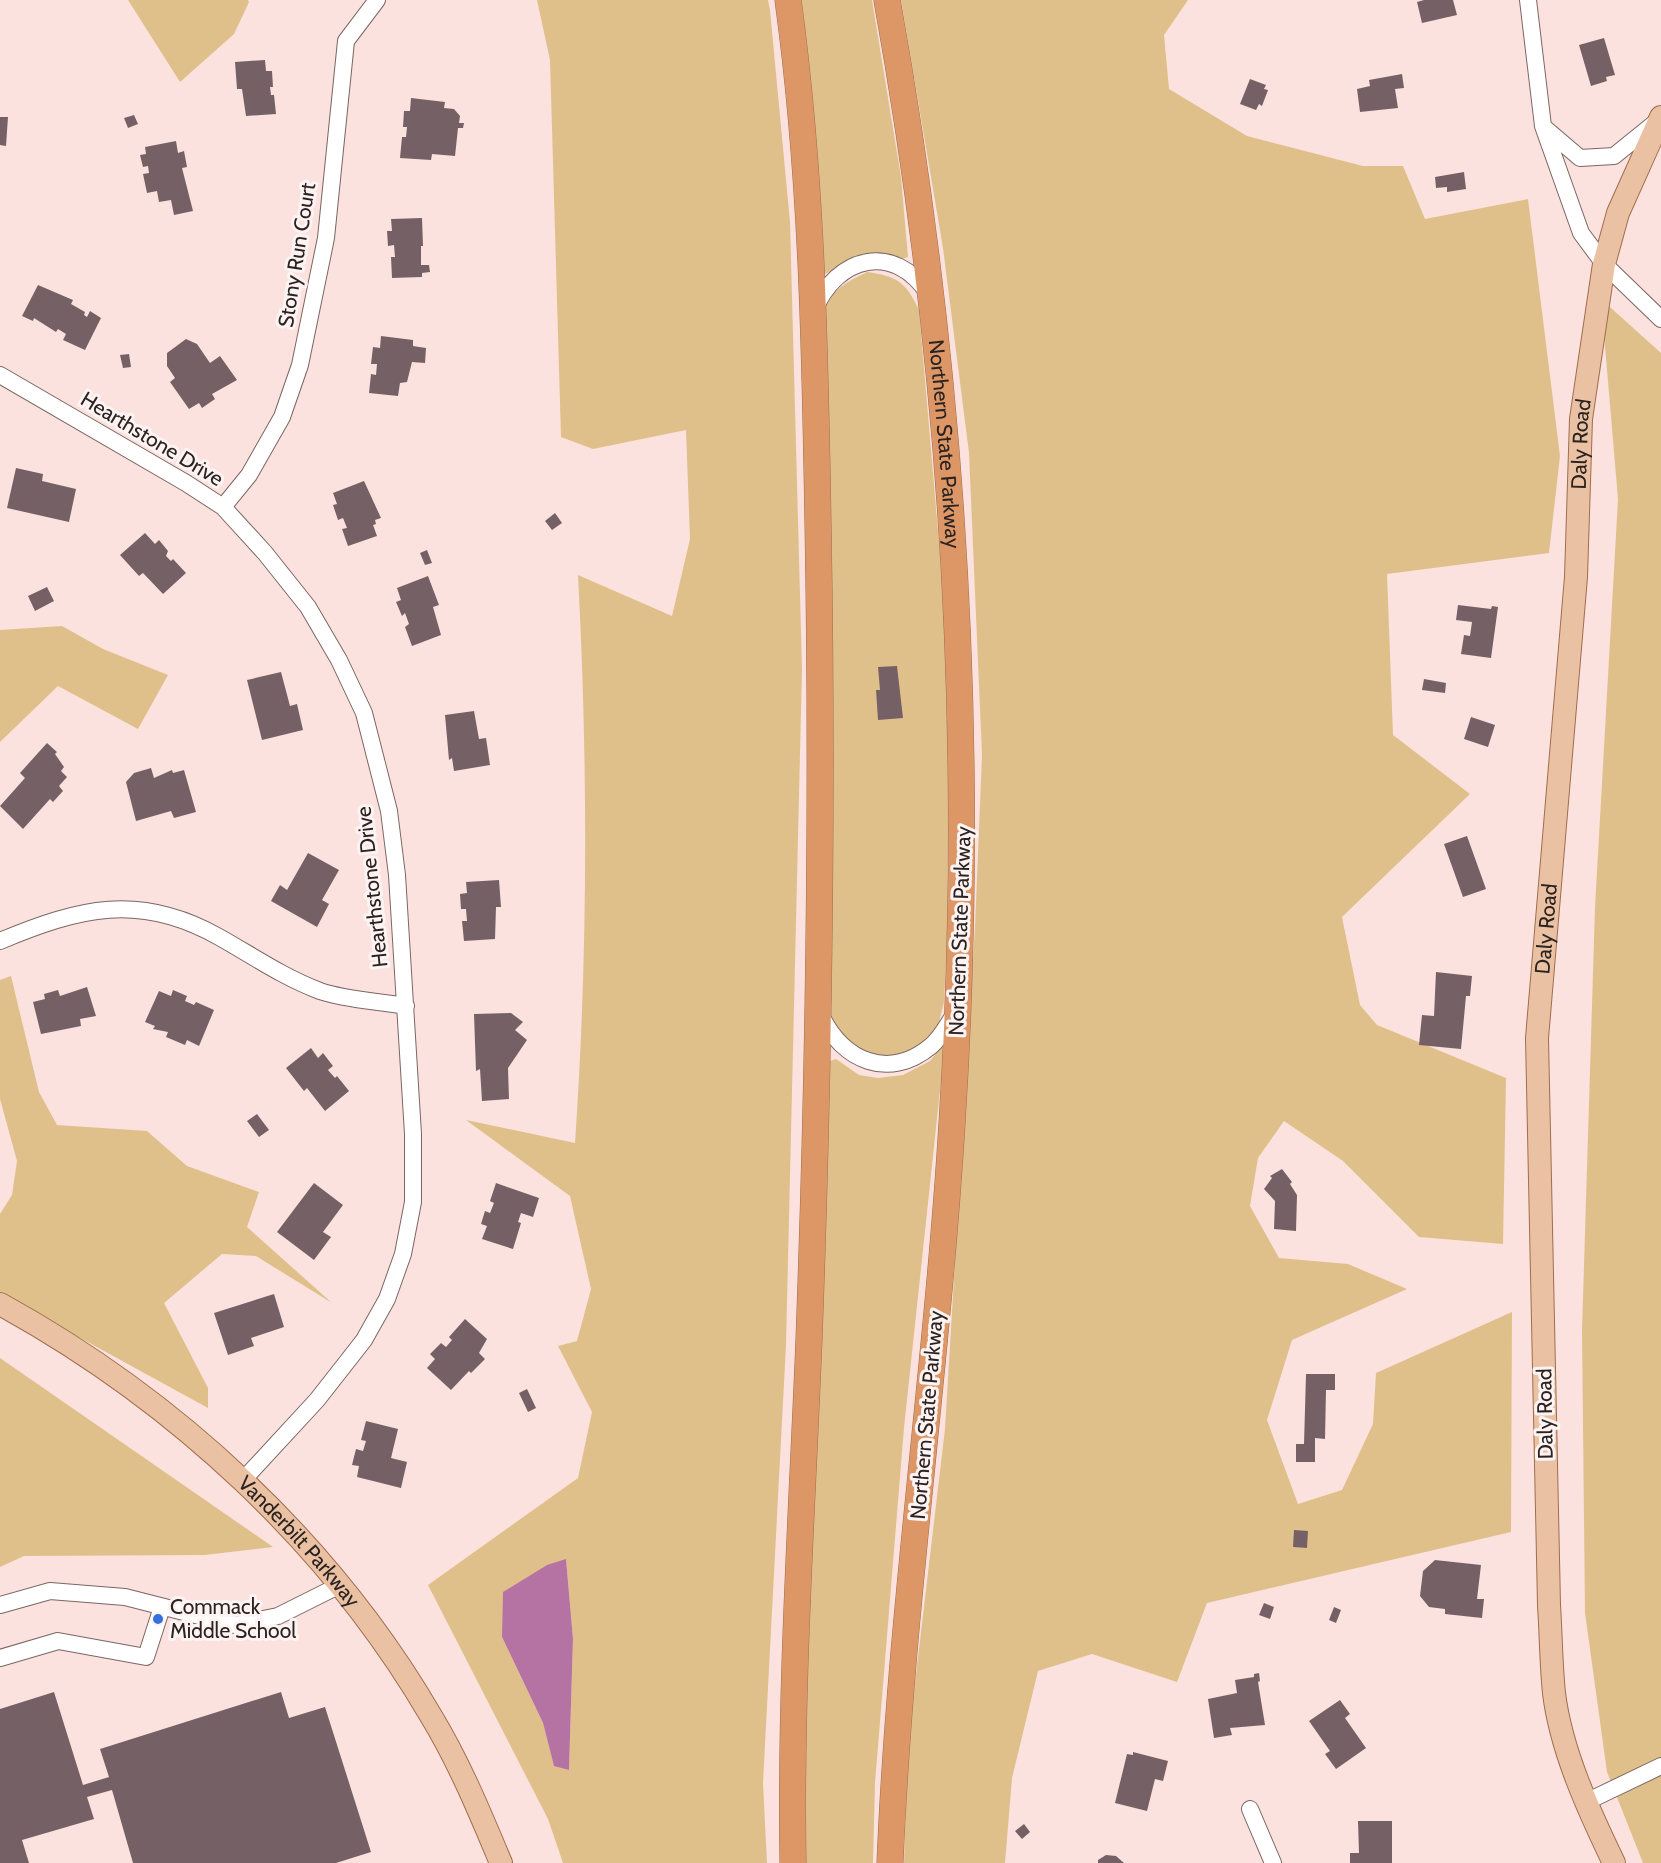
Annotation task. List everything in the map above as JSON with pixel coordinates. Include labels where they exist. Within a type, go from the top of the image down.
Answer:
[{"type":"highway","points":[[788,0],[805,154],[814,312],[820,690],[814,1205],[794,1693],[793,1863]]},
{"type":"highway","name":"Northern State Parkway","points":[[887,0],[911,140],[933,301],[949,475],[958,627],[963,795],[958,1008],[948,1177],[899,1726],[890,1863]]},
{"type":"main road","name":"Daly Road","points":[[1614,1863],[1591,1816],[1588,1801],[1569,1757],[1554,1695],[1549,1605],[1537,1038],[1576,577],[1581,419],[1604,264],[1618,213],[1661,117]]},
{"type":"main road","name":"Vanderbilt Parkway","points":[[0,1304],[36,1324],[130,1387],[244,1479],[340,1585],[431,1715],[475,1801],[498,1862]]},
{"type":"street","name":"Stony Run Court","points":[[223,507],[249,475],[282,417],[300,365],[326,238],[345,40],[377,0]]},
{"type":"street","points":[[1528,0],[1543,126],[1581,233],[1604,264],[1661,319]]},
{"type":"street","points":[[1543,126],[1580,158],[1614,156],[1661,117]]},
{"type":"street","points":[[814,312],[822,295],[835,279],[852,266],[863,262],[886,262],[906,270],[922,285],[933,301]]},
{"type":"street","name":"Hearthstone Drive","points":[[0,375],[137,452],[223,507],[265,553],[308,607],[339,660],[364,713],[389,811],[406,1006],[413,1134],[413,1202],[399,1265],[387,1299],[364,1340],[317,1400],[244,1479]]},
{"type":"street","points":[[0,941],[54,919],[94,910],[139,910],[182,919],[219,937],[270,969],[322,991],[406,1006]]},
{"type":"street","points":[[818,1009],[826,1027],[843,1048],[865,1061],[878,1063],[902,1060],[924,1051],[941,1034],[958,1008]]},
{"type":"street","points":[[0,1605],[50,1591],[125,1597],[235,1625],[278,1616],[340,1585]]},
{"type":"street","points":[[0,1658],[58,1641],[146,1657],[162,1607]]},
{"type":"street","points":[[1588,1801],[1661,1766]]},
{"type":"street","points":[[1250,1809],[1273,1863]]},
{"type":"shaded area","points":[[128,0],[248,0],[249,2],[234,34],[180,82]]},
{"type":"shaded area","points":[[537,0],[768,0],[790,222],[802,669],[786,1345],[763,1783],[767,1863],[563,1863],[548,1819],[428,1585],[578,1478],[592,1412],[558,1346],[577,1341],[591,1289],[570,1196],[466,1120],[575,1143],[582,1001],[585,859],[584,717],[578,575],[672,616],[690,539],[686,430],[593,449],[561,437],[550,60]],"holes":[[[566,1560],[573,1639],[569,1770],[554,1765],[543,1723],[502,1637]]]},
{"type":"shaded area","points":[[792,0],[872,0],[901,177],[908,257],[896,259],[856,257],[822,275]]},
{"type":"shaded area","points":[[901,0],[1188,0],[1164,35],[1169,89],[1247,136],[1363,166],[1403,166],[1425,219],[1528,199],[1560,456],[1549,553],[1387,574],[1393,735],[1470,794],[1342,917],[1360,1005],[1377,1025],[1506,1078],[1503,1244],[1419,1237],[1343,1161],[1284,1121],[1258,1158],[1250,1206],[1279,1258],[1348,1264],[1407,1289],[1292,1340],[1267,1420],[1298,1504],[1342,1490],[1373,1424],[1376,1373],[1512,1312],[1511,1532],[1207,1603],[1177,1682],[1092,1654],[1038,1671],[1012,1778],[1005,1863],[904,1863],[908,1742],[945,1429],[975,927],[982,755],[969,453],[943,248]]},
{"type":"shaded area","points":[[867,272],[893,278],[899,282],[910,293],[919,310],[949,691],[947,945],[944,1002],[938,1026],[921,1047],[886,1058],[859,1051],[843,1038],[830,1013],[825,306],[837,290]]},
{"type":"shaded area","points":[[1601,299],[1661,353],[1661,1863],[1643,1863],[1607,1772],[1585,1613],[1582,1331],[1595,907],[1618,499]]},
{"type":"shaded area","points":[[62,626],[103,649],[168,675],[138,729],[58,686],[0,742],[0,630]]},
{"type":"shaded area","points":[[11,976],[39,1092],[57,1125],[147,1131],[187,1166],[259,1192],[247,1227],[332,1303],[256,1256],[222,1254],[164,1303],[208,1388],[208,1408],[0,1294],[0,1214],[12,1195],[17,1161],[0,1099],[0,980]]},
{"type":"shaded area","points":[[942,1046],[944,1053],[904,1428],[875,1783],[873,1863],[803,1863],[802,1779],[830,1061],[836,1059],[859,1075],[878,1078],[903,1075],[930,1061]]},
{"type":"shaded area","points":[[0,1358],[273,1547],[205,1555],[24,1556],[0,1567]]},
{"type":"shaded area","points":[[566,1559],[573,1639],[569,1770],[554,1766],[543,1723],[502,1637],[503,1592],[547,1565]]},
{"type":"building","points":[[1453,0],[1457,15],[1422,23],[1417,2]]},
{"type":"building","points":[[1604,38],[1615,75],[1606,77],[1607,81],[1591,86],[1579,45]]},
{"type":"building","points":[[265,60],[266,71],[272,71],[273,87],[270,87],[271,95],[274,95],[276,114],[246,116],[242,89],[237,89],[235,62]]},
{"type":"building","points":[[1402,74],[1404,88],[1395,89],[1398,108],[1360,112],[1357,89],[1370,86],[1369,80]]},
{"type":"building","points":[[1250,79],[1266,85],[1264,89],[1268,90],[1262,106],[1259,104],[1256,110],[1240,104]]},
{"type":"building","points":[[411,98],[445,102],[444,108],[454,109],[460,116],[459,123],[464,123],[463,128],[458,128],[455,156],[432,154],[431,160],[400,158],[402,137],[406,137],[407,127],[403,127],[404,111],[410,111]]},
{"type":"building","points":[[134,115],[138,124],[128,128],[124,118]]},
{"type":"building","points":[[0,117],[8,117],[6,146],[0,145]]},
{"type":"building","points":[[176,141],[178,153],[184,151],[187,167],[182,168],[193,211],[174,215],[171,200],[159,202],[157,191],[147,193],[143,174],[149,173],[148,166],[143,167],[140,155],[146,154],[145,147]]},
{"type":"building","points":[[1464,172],[1466,189],[1447,192],[1447,187],[1436,188],[1435,177]]},
{"type":"building","points":[[422,218],[421,265],[429,265],[430,272],[422,273],[422,277],[392,278],[391,257],[395,257],[394,245],[388,246],[387,231],[392,231],[391,219]]},
{"type":"building","points":[[38,285],[73,300],[71,304],[85,312],[84,315],[87,317],[90,311],[101,318],[85,350],[63,340],[66,334],[58,329],[56,332],[34,318],[33,321],[22,316]]},
{"type":"building","points":[[381,336],[413,340],[413,346],[426,348],[425,363],[412,362],[407,382],[400,383],[398,396],[369,393],[371,374],[376,375],[377,364],[371,364],[373,347],[380,348]]},
{"type":"building","points":[[186,339],[197,344],[210,363],[220,356],[237,380],[212,394],[215,399],[202,408],[199,403],[189,409],[170,382],[175,378],[167,366],[167,353]]},
{"type":"building","points":[[129,354],[131,367],[123,368],[120,355]]},
{"type":"building","points":[[16,468],[43,474],[42,481],[76,489],[69,522],[7,508]]},
{"type":"building","points":[[364,481],[381,518],[375,520],[376,524],[373,525],[377,536],[348,546],[342,529],[347,528],[343,518],[338,520],[333,505],[337,504],[333,493]]},
{"type":"building","points":[[555,513],[562,523],[552,530],[545,521]]},
{"type":"building","points":[[145,533],[155,544],[159,540],[168,551],[166,556],[171,561],[173,559],[186,573],[163,594],[143,573],[139,576],[120,555]]},
{"type":"building","points":[[427,550],[432,563],[425,565],[420,553]]},
{"type":"building","points":[[428,576],[439,605],[433,607],[441,635],[412,646],[405,627],[409,624],[405,613],[402,616],[396,602],[401,600],[397,588]]},
{"type":"building","points":[[47,587],[54,601],[35,611],[28,596]]},
{"type":"building","points":[[1458,605],[1491,609],[1492,606],[1498,607],[1491,658],[1461,654],[1464,635],[1470,636],[1472,622],[1456,620]]},
{"type":"building","points":[[897,666],[903,718],[878,720],[876,690],[880,690],[878,667]]},
{"type":"building","points":[[281,672],[290,706],[297,704],[303,730],[262,740],[247,680]]},
{"type":"building","points":[[1424,679],[1446,683],[1445,693],[1422,690]]},
{"type":"building","points":[[474,711],[479,739],[486,738],[490,765],[454,771],[452,758],[449,760],[445,715]]},
{"type":"building","points":[[1471,717],[1495,725],[1488,747],[1464,739]]},
{"type":"building","points":[[47,743],[57,752],[55,754],[64,767],[61,771],[67,777],[59,786],[63,791],[53,802],[50,799],[23,829],[0,806],[25,778],[20,773]]},
{"type":"building","points":[[151,768],[154,778],[172,770],[173,773],[184,770],[196,812],[174,818],[171,811],[136,821],[126,782],[134,773]]},
{"type":"building","points":[[1467,836],[1486,889],[1463,897],[1444,844]]},
{"type":"building","points":[[308,853],[339,870],[322,900],[329,904],[317,927],[271,901],[280,885],[287,890]]},
{"type":"building","points":[[499,880],[501,907],[496,907],[495,939],[464,941],[462,921],[467,921],[466,909],[461,909],[460,894],[467,893],[466,882]]},
{"type":"building","points":[[1436,972],[1472,976],[1470,996],[1466,996],[1461,1049],[1419,1045],[1422,1015],[1434,1016]]},
{"type":"building","points":[[87,987],[96,1016],[80,1019],[81,1026],[41,1034],[33,1002],[45,999],[44,994],[58,990],[60,996]]},
{"type":"building","points":[[173,990],[187,996],[185,1001],[194,1005],[196,1002],[214,1010],[199,1046],[187,1040],[185,1045],[166,1037],[168,1032],[153,1029],[155,1026],[145,1022],[159,991],[171,996]]},
{"type":"building","points":[[511,1013],[523,1022],[515,1030],[527,1040],[508,1068],[509,1099],[482,1101],[480,1069],[476,1071],[474,1014]]},
{"type":"building","points":[[311,1048],[318,1058],[323,1053],[333,1066],[328,1070],[335,1078],[337,1076],[349,1091],[325,1111],[307,1088],[304,1091],[286,1068]]},
{"type":"building","points":[[257,1114],[269,1130],[259,1137],[247,1121]]},
{"type":"building","points":[[1282,1169],[1292,1182],[1290,1184],[1297,1195],[1296,1231],[1274,1229],[1275,1201],[1264,1189],[1272,1178],[1270,1176]]},
{"type":"building","points":[[314,1183],[343,1205],[323,1232],[331,1237],[314,1260],[277,1232]]},
{"type":"building","points":[[496,1183],[539,1198],[533,1217],[521,1213],[518,1222],[521,1223],[513,1249],[482,1239],[487,1226],[481,1224],[485,1211],[490,1213],[494,1203],[490,1201]]},
{"type":"building","points":[[274,1294],[284,1327],[251,1338],[254,1346],[228,1355],[214,1313]]},
{"type":"building","points":[[465,1319],[487,1339],[479,1353],[485,1359],[471,1373],[469,1371],[451,1390],[427,1368],[435,1359],[430,1354],[441,1343],[446,1347],[452,1340],[449,1337]]},
{"type":"building","points":[[1306,1374],[1335,1374],[1335,1390],[1326,1390],[1325,1439],[1315,1438],[1315,1462],[1296,1462],[1296,1444],[1304,1444]]},
{"type":"building","points":[[527,1389],[536,1408],[528,1412],[519,1393]]},
{"type":"building","points":[[366,1421],[398,1429],[391,1458],[407,1462],[401,1488],[357,1477],[359,1466],[352,1465],[356,1449],[363,1451],[366,1441],[361,1440]]},
{"type":"building","points":[[1294,1530],[1308,1531],[1307,1548],[1293,1547]]},
{"type":"building","points":[[1435,1560],[1481,1565],[1477,1599],[1484,1599],[1482,1618],[1445,1614],[1445,1609],[1429,1607],[1420,1596],[1423,1571]]},
{"type":"building","points":[[1264,1603],[1274,1607],[1270,1619],[1259,1615]]},
{"type":"building","points":[[1334,1607],[1341,1610],[1336,1623],[1329,1620]]},
{"type":"building","points":[[1259,1673],[1260,1681],[1258,1682],[1265,1725],[1230,1728],[1232,1735],[1214,1738],[1208,1699],[1237,1693],[1235,1680],[1254,1677],[1254,1674]]},
{"type":"building","points":[[54,1692],[83,1785],[109,1777],[100,1749],[281,1692],[289,1718],[325,1707],[371,1852],[336,1863],[133,1863],[112,1790],[87,1797],[94,1819],[22,1840],[29,1863],[0,1863],[0,1709]]},
{"type":"building","points":[[1340,1700],[1350,1714],[1345,1718],[1366,1748],[1336,1769],[1325,1754],[1330,1751],[1309,1721]]},
{"type":"building","points":[[1133,1752],[1168,1761],[1163,1781],[1155,1779],[1147,1811],[1115,1803],[1127,1754],[1133,1755]]},
{"type":"building","points":[[1358,1821],[1392,1821],[1392,1863],[1350,1863],[1350,1853],[1359,1853]]},
{"type":"building","points":[[1024,1824],[1030,1832],[1022,1839],[1015,1831]]},
{"type":"building","points":[[1106,1855],[1116,1856],[1124,1863],[1098,1863],[1098,1860]]},
{"type":"place","name":"Commack Middle School","points":[[158,1619]]}]
